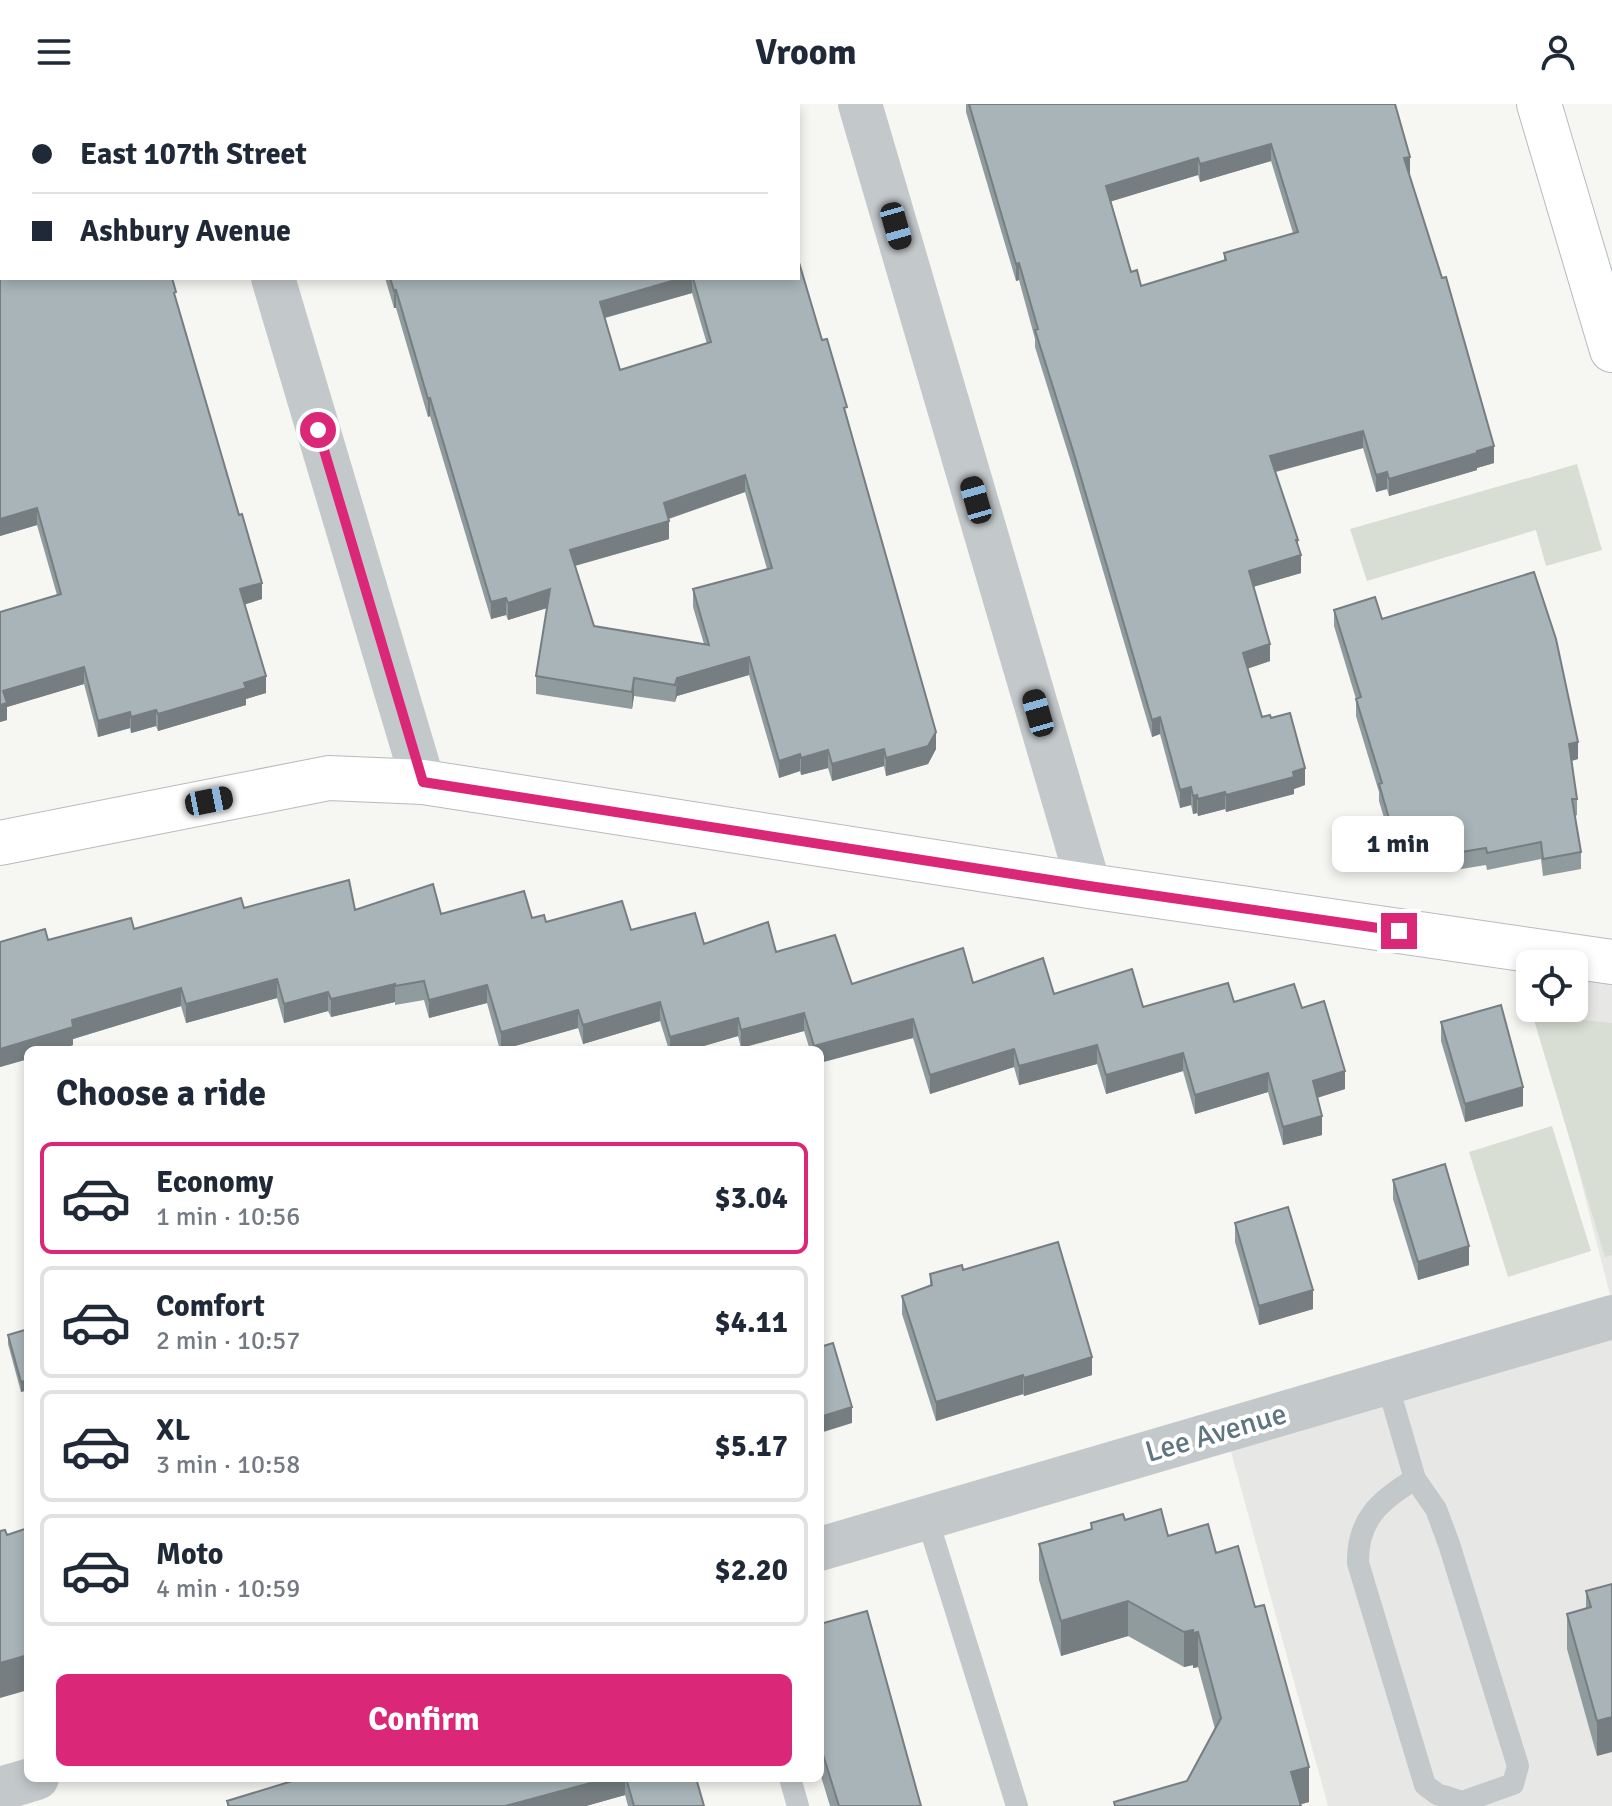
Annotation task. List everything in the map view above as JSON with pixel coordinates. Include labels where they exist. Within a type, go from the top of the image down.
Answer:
[{"type":"street","points":[[860,104],[1089,886]]},
{"type":"street","points":[[1539,104],[1612,350]]},
{"type":"street","points":[[274,280],[423,782]]},
{"type":"street","points":[[0,843],[329,778],[423,782],[1089,886],[1612,962]]},
{"type":"street","name":"Lee Avenue","points":[[824,1548],[1612,1317]]},
{"type":"street","points":[[0,1789],[24,1782]]},
{"type":"lane","points":[[1387,1383],[1415,1479],[1436,1509],[1449,1544],[1518,1766],[1513,1784],[1462,1802],[1437,1794],[1425,1785],[1358,1563],[1359,1543],[1372,1513],[1390,1494],[1415,1479]]},
{"type":"lane","points":[[927,1518],[1017,1806]]},
{"type":"lane","points":[[791,1782],[798,1806]]},
{"type":"shaded area","points":[[1577,464],[1602,550],[1546,566],[1536,530],[1367,581],[1350,529]]},
{"type":"shaded area","points":[[1588,958],[1612,962],[1612,1303],[1541,1022],[1588,1022]]},
{"type":"shaded area","points":[[1535,1022],[1612,1023],[1612,1255],[1605,1257]]},
{"type":"shaded area","points":[[1552,1126],[1591,1251],[1508,1277],[1469,1152]]},
{"type":"shaded area","points":[[1612,1317],[1612,1806],[1328,1806],[1225,1430]]},
{"type":"building","points":[[969,104],[1395,104],[1410,157],[1404,158],[1442,278],[1446,277],[1494,446],[1389,479],[1387,472],[1376,475],[1363,431],[1270,456],[1301,555],[1249,571],[1270,644],[1243,653],[1262,717],[1290,713],[1305,768],[1293,772],[1294,777],[1198,799],[1197,795],[1193,796],[1191,787],[1180,790],[1160,717],[1152,720],[1035,330],[1038,329],[1019,263],[1016,264]],"holes":[[[1271,144],[1298,232],[1224,253],[1226,260],[1141,286],[1137,270],[1131,272],[1106,186],[1198,158],[1200,164]]]},
{"type":"building","points":[[800,266],[822,340],[827,339],[847,407],[844,408],[936,732],[928,746],[886,758],[884,749],[832,764],[828,750],[779,761],[749,657],[677,678],[675,685],[634,678],[632,692],[536,676],[550,589],[508,603],[506,598],[491,602],[430,398],[391,280],[675,280],[600,302],[620,370],[711,342],[694,280],[800,280]],"holes":[[[745,475],[772,568],[693,589],[709,645],[594,626],[570,550],[669,521],[664,503]]]},
{"type":"building","points":[[0,280],[173,280],[239,515],[242,514],[262,583],[240,589],[266,676],[244,683],[246,688],[158,714],[156,710],[131,717],[130,712],[98,721],[84,667],[3,691],[7,703],[0,705],[0,612],[61,594],[37,508],[0,519]]},
{"type":"building","points":[[1534,572],[1556,639],[1578,742],[1569,744],[1577,799],[1572,799],[1581,852],[1543,859],[1541,842],[1487,853],[1486,848],[1449,854],[1449,851],[1432,853],[1426,818],[1392,829],[1379,784],[1382,783],[1356,699],[1361,697],[1334,610],[1375,597],[1382,619]]},
{"type":"building","points":[[349,880],[355,910],[433,884],[441,914],[524,891],[532,918],[544,915],[546,922],[622,901],[631,930],[695,913],[704,944],[768,922],[776,952],[835,935],[852,984],[963,948],[973,983],[1043,958],[1054,994],[1132,969],[1143,1007],[1228,983],[1234,1002],[1294,984],[1302,1008],[1324,1001],[1345,1071],[1313,1081],[1322,1116],[1283,1127],[1268,1073],[1195,1095],[1183,1053],[1106,1075],[1097,1045],[1019,1066],[1014,1049],[930,1075],[913,1019],[814,1046],[804,1013],[741,1030],[738,1018],[670,1037],[660,1002],[583,1025],[578,1010],[501,1032],[487,985],[429,1000],[424,981],[395,984],[331,999],[328,992],[284,1004],[277,979],[186,1004],[181,988],[72,1020],[73,1027],[0,1049],[0,942],[45,929],[48,940],[131,918],[134,929],[241,898],[244,908]]},
{"type":"building","points":[[1501,1005],[1523,1087],[1465,1104],[1441,1022]]},
{"type":"building","points":[[1445,1164],[1469,1246],[1418,1262],[1393,1180]]},
{"type":"building","points":[[1288,1207],[1313,1290],[1259,1306],[1235,1223]]},
{"type":"building","points":[[1058,1242],[1092,1357],[936,1402],[902,1296],[932,1285],[930,1274],[962,1265],[963,1270]]},
{"type":"building","points":[[24,1330],[24,1381],[21,1382],[8,1335]]},
{"type":"building","points":[[833,1343],[852,1407],[824,1416],[824,1346]]},
{"type":"building","points":[[1161,1509],[1168,1536],[1208,1524],[1216,1553],[1238,1546],[1255,1607],[1264,1605],[1309,1767],[1291,1772],[1301,1806],[1115,1806],[1114,1802],[1187,1781],[1221,1718],[1198,1632],[1184,1632],[1128,1601],[1061,1621],[1039,1544],[1092,1529],[1091,1523],[1123,1514],[1125,1520]]},
{"type":"building","points":[[24,1529],[24,1656],[0,1663],[0,1531],[5,1530],[7,1535]]},
{"type":"building","points":[[1612,1584],[1612,1717],[1597,1721],[1567,1614],[1591,1607],[1586,1591]]},
{"type":"building","points":[[867,1611],[921,1806],[839,1806],[824,1758],[824,1623]]},
{"type":"building","points":[[289,1782],[594,1782],[505,1806],[229,1806],[227,1801]]},
{"type":"building","points":[[627,1782],[697,1782],[704,1806],[634,1806]]},
{"type":"route","points":[[318,430],[423,782],[1399,931]]}]
